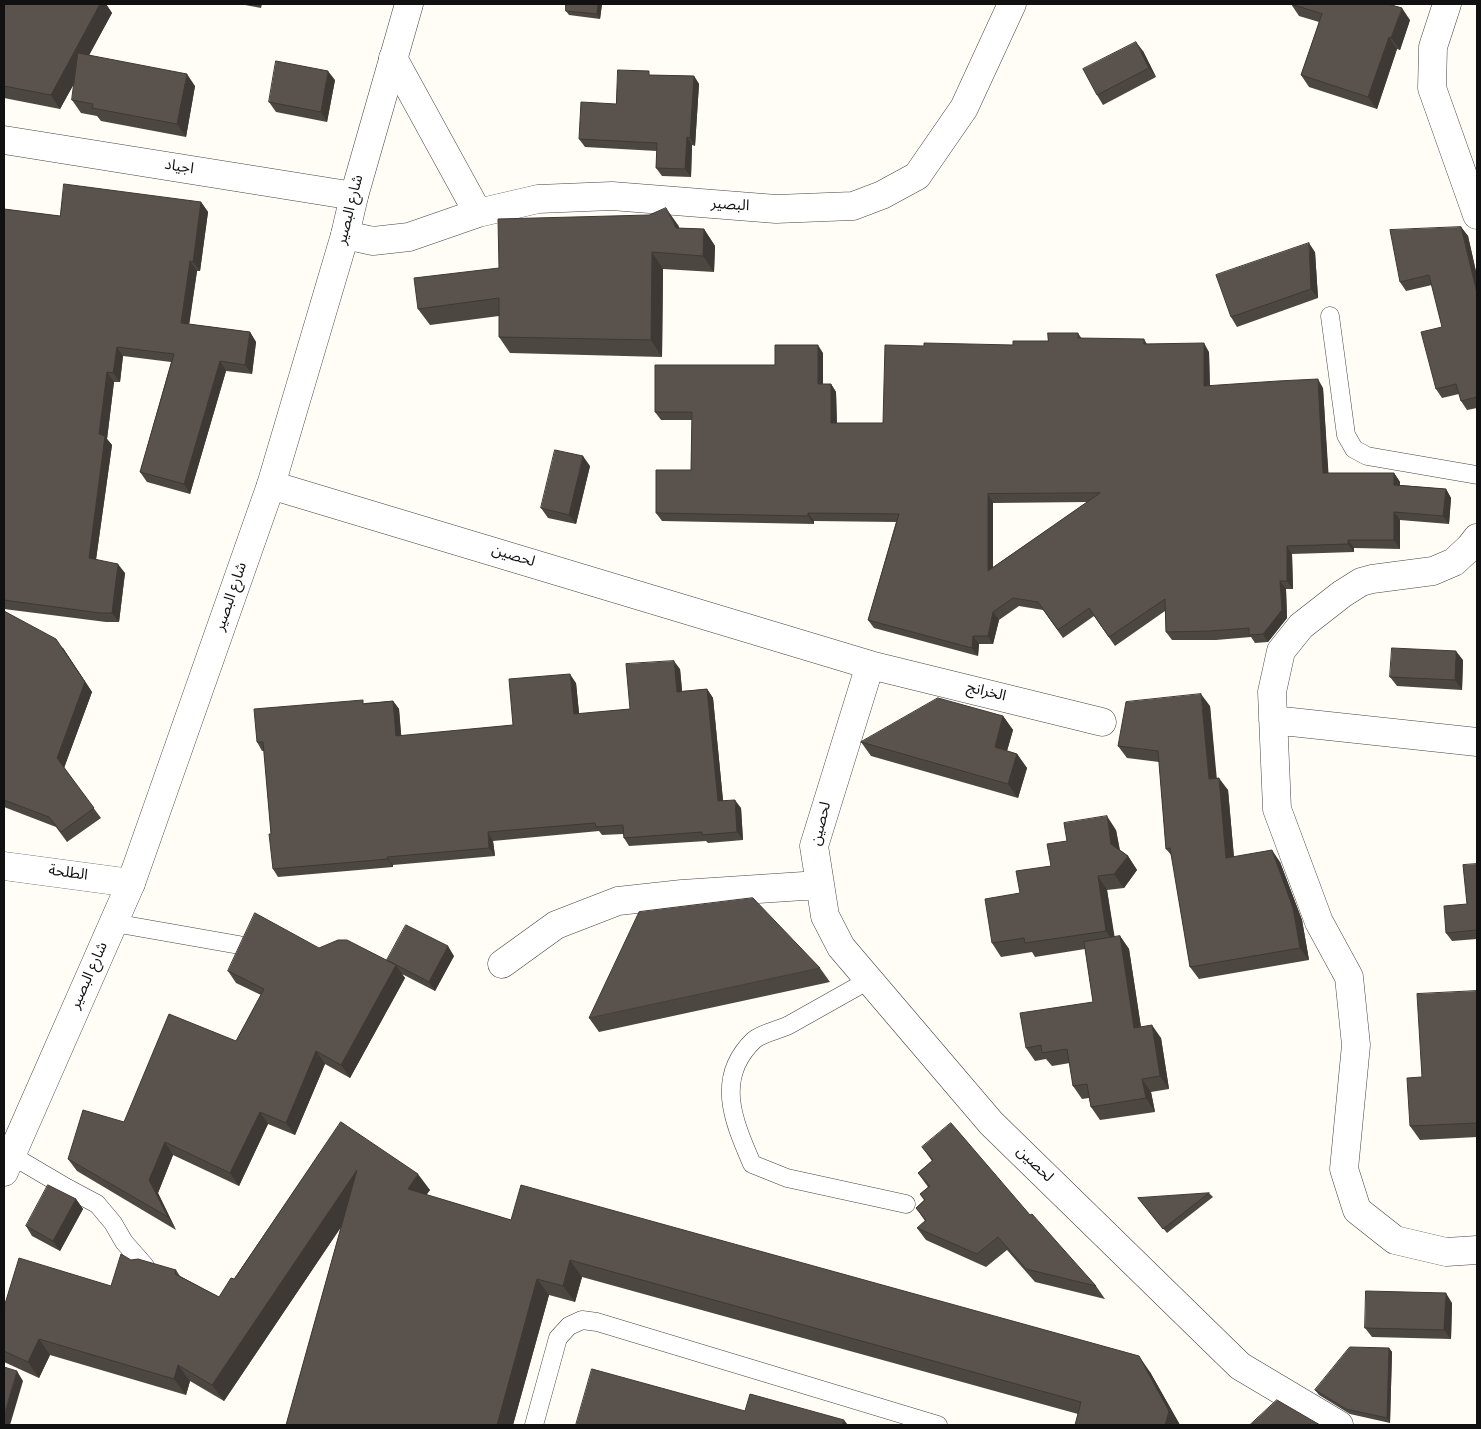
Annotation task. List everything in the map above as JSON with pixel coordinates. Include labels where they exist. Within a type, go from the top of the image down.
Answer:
[{"type":"street","name":"شارع البصير","points":[[8,1163],[131,883],[271,485],[345,236],[354,196],[409,4]]},
{"type":"street","name":"البصير","points":[[345,236],[373,241],[409,237],[478,213],[538,199],[612,196],[776,209],[853,206],[882,195],[917,176],[964,108],[1012,4]]},
{"type":"street","points":[[1447,4],[1433,47],[1432,88],[1477,215]]},
{"type":"street","points":[[393,58],[478,213]]},
{"type":"street","name":"اجياد","points":[[4,140],[354,196]]},
{"type":"street","name":"لحصين","points":[[271,485],[870,665],[814,846],[824,916],[841,947],[992,1123],[1240,1366],[1339,1425]]},
{"type":"street","points":[[1477,538],[1454,562],[1433,572],[1372,579],[1361,582],[1342,594],[1302,626],[1281,651],[1272,692],[1277,809],[1319,922],[1349,977],[1356,1044],[1344,1169],[1357,1210],[1395,1240],[1446,1252],[1477,1250]]},
{"type":"street","name":"الخرانج","points":[[870,665],[1102,722]]},
{"type":"street","points":[[1273,720],[1477,742]]},
{"type":"street","name":"الطلحة","points":[[4,866],[131,883]]},
{"type":"street","points":[[502,964],[556,925],[618,901],[682,894],[819,884]]},
{"type":"lane","points":[[1330,316],[1346,435],[1354,449],[1367,456],[1477,475]]},
{"type":"lane","points":[[114,923],[239,945]]},
{"type":"lane","points":[[869,980],[787,1026],[756,1039],[741,1056],[733,1075],[730,1099],[737,1128],[752,1164],[787,1178],[906,1204]]},
{"type":"lane","points":[[8,1163],[67,1188],[97,1204],[113,1223],[124,1242],[145,1266]]},
{"type":"lane","points":[[534,1425],[558,1338],[569,1326],[582,1320],[598,1322],[938,1425]]},
{"type":"building","points":[[4,4],[100,4],[51,95],[4,86]]},
{"type":"building","points":[[566,4],[598,4],[597,14],[566,11]]},
{"type":"building","points":[[1291,4],[1388,4],[1402,8],[1391,38],[1389,37],[1368,97],[1301,75],[1322,14]]},
{"type":"building","points":[[1136,42],[1149,68],[1097,95],[1083,69]]},
{"type":"building","points":[[78,53],[187,74],[177,124],[92,108],[93,104],[72,100]]},
{"type":"building","points":[[276,61],[328,71],[321,112],[269,102]]},
{"type":"building","points":[[618,70],[649,71],[649,75],[694,76],[690,138],[687,137],[685,169],[656,168],[657,143],[579,139],[581,102],[616,104]]},
{"type":"building","points":[[64,184],[201,202],[193,262],[190,261],[181,323],[250,332],[245,365],[220,361],[184,484],[140,472],[174,354],[117,347],[113,373],[107,372],[99,434],[105,436],[89,558],[118,564],[112,613],[4,600],[4,209],[60,216]]},
{"type":"building","points":[[666,208],[676,228],[704,229],[703,256],[652,252],[651,340],[499,337],[499,298],[418,309],[414,278],[499,268],[498,219],[649,215]]},
{"type":"building","points":[[1461,227],[1477,293],[1477,397],[1461,401],[1456,384],[1436,389],[1421,332],[1442,327],[1429,275],[1400,282],[1390,230]]},
{"type":"building","points":[[1309,243],[1311,289],[1231,317],[1216,275]]},
{"type":"building","points":[[1048,333],[1078,333],[1078,338],[1144,339],[1144,344],[1204,343],[1204,386],[1318,379],[1323,473],[1394,473],[1394,485],[1446,489],[1443,516],[1394,512],[1394,540],[1348,540],[1348,544],[1287,546],[1287,581],[1280,581],[1282,610],[1263,634],[1249,635],[1249,628],[1166,632],[1165,599],[1109,637],[1089,608],[1058,630],[1038,602],[1013,598],[993,612],[988,636],[973,636],[972,648],[868,620],[899,514],[808,513],[808,516],[656,513],[656,470],[691,470],[692,412],[655,412],[655,365],[775,365],[775,345],[818,345],[818,384],[831,384],[831,423],[883,423],[885,345],[924,346],[924,343],[1013,345],[1013,341],[1048,341]],"holes":[[[1100,493],[988,571],[988,494]]]},
{"type":"building","points":[[555,450],[583,456],[569,515],[541,508]]},
{"type":"building","points":[[4,611],[56,639],[85,682],[57,758],[94,808],[61,832],[49,817],[4,800]]},
{"type":"building","points":[[1392,648],[1456,651],[1455,680],[1390,677]]},
{"type":"building","points":[[674,661],[677,692],[707,689],[718,801],[735,800],[737,832],[702,835],[702,832],[624,838],[623,825],[596,827],[595,823],[488,832],[489,848],[273,869],[263,742],[257,742],[254,709],[363,700],[363,704],[393,701],[396,736],[513,725],[509,679],[570,674],[574,714],[630,709],[626,664]]},
{"type":"building","points":[[1201,694],[1209,779],[1219,778],[1226,858],[1272,850],[1293,908],[1300,948],[1190,967],[1170,848],[1166,849],[1158,751],[1118,746],[1126,702]]},
{"type":"building","points":[[938,698],[1003,716],[995,747],[1017,754],[1008,784],[861,742]]},
{"type":"building","points":[[1107,816],[1111,844],[1128,856],[1114,874],[1098,876],[1106,931],[1025,943],[1024,938],[992,943],[985,899],[1020,893],[1016,871],[1051,866],[1047,844],[1067,841],[1064,823]]},
{"type":"building","points":[[1477,864],[1477,930],[1446,933],[1444,906],[1467,904],[1463,865]]},
{"type":"building","points":[[753,898],[820,968],[589,1018],[639,912]]},
{"type":"building","points":[[255,913],[319,948],[338,940],[347,940],[396,965],[341,1065],[316,1051],[286,1123],[260,1112],[230,1173],[165,1142],[149,1180],[168,1217],[68,1159],[83,1110],[124,1122],[169,1014],[236,1041],[264,989],[228,971]]},
{"type":"building","points":[[406,925],[448,946],[429,982],[387,960]]},
{"type":"building","points":[[1120,936],[1134,1028],[1152,1025],[1160,1076],[1142,1079],[1146,1098],[1091,1107],[1087,1084],[1073,1086],[1067,1049],[1042,1053],[1041,1045],[1026,1048],[1020,1013],[1093,1002],[1084,942]]},
{"type":"building","points":[[1477,991],[1477,1123],[1410,1126],[1407,1078],[1422,1077],[1417,994]]},
{"type":"building","points":[[341,1122],[418,1174],[408,1189],[511,1220],[521,1185],[1139,1356],[1169,1411],[1165,1425],[1075,1425],[1081,1402],[570,1260],[563,1286],[537,1279],[497,1425],[286,1425],[357,1170],[212,1385],[178,1365],[174,1379],[39,1339],[28,1362],[4,1351],[4,1307],[19,1258],[111,1286],[121,1254],[131,1260],[138,1259],[176,1270],[175,1274],[219,1297],[231,1278],[234,1279]]},
{"type":"building","points":[[951,1123],[1030,1215],[1032,1214],[1096,1286],[1026,1269],[998,1237],[977,1254],[917,1228],[926,1220],[916,1208],[925,1200],[920,1194],[930,1186],[918,1173],[933,1160],[922,1147]]},
{"type":"building","points":[[48,1185],[76,1199],[53,1241],[26,1226]]},
{"type":"building","points":[[1209,1193],[1163,1229],[1138,1198]]},
{"type":"building","points":[[1366,1291],[1446,1293],[1444,1330],[1365,1328]]},
{"type":"building","points":[[1350,1347],[1389,1348],[1387,1418],[1346,1409],[1315,1390]]},
{"type":"building","points":[[4,1367],[17,1371],[4,1415]]},
{"type":"building","points":[[592,1369],[745,1411],[750,1394],[844,1420],[842,1425],[576,1425]]},
{"type":"building","points":[[1277,1400],[1320,1425],[1250,1425]]}]
